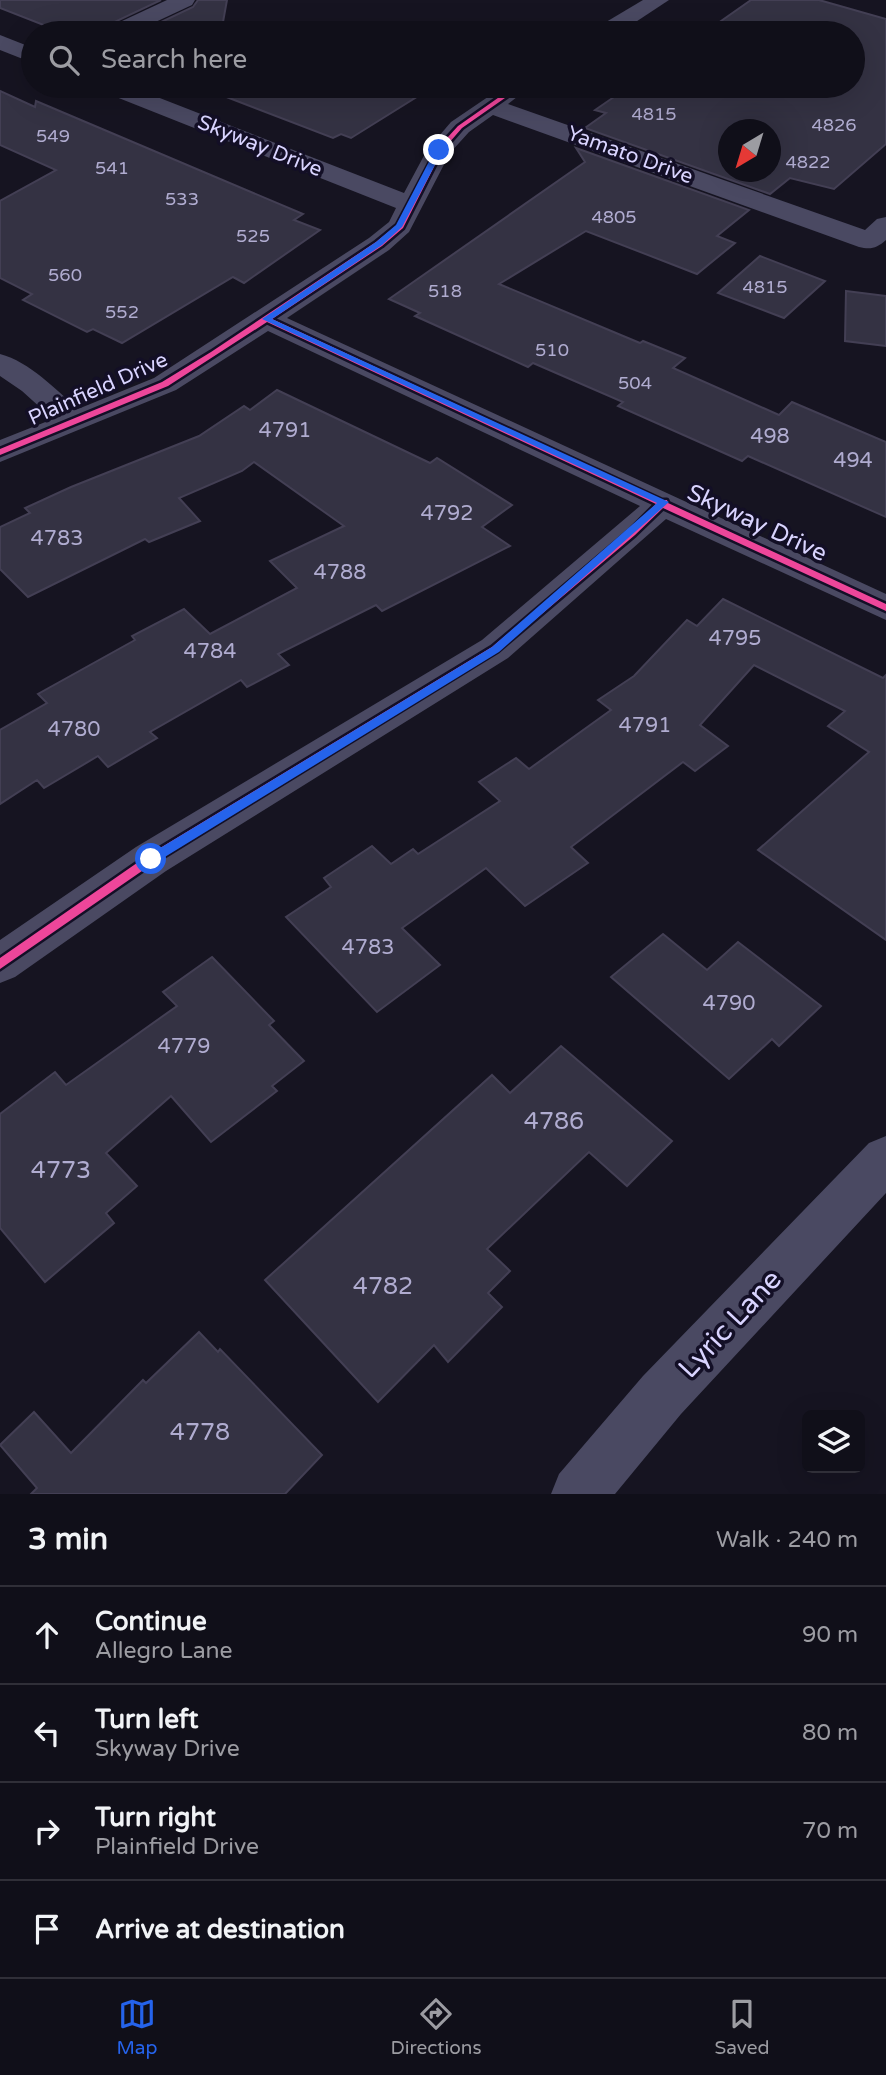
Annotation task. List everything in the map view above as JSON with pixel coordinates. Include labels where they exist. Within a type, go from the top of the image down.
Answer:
[{"type":"street","points":[[140,21],[184,0]]},
{"type":"street","points":[[624,21],[658,0]]},
{"type":"street","points":[[0,42],[21,50]]},
{"type":"street","name":"Skyway Drive","points":[[139,98],[411,205]]},
{"type":"street","name":"Plainfield Drive","points":[[0,453],[164,384],[379,244],[400,226],[439,150],[460,127],[499,98]]},
{"type":"street","name":"Yamato Drive","points":[[488,105],[869,241],[886,225]]},
{"type":"street","name":"Skyway Drive","points":[[266,319],[664,502],[886,608]]},
{"type":"street","points":[[0,363],[33,386],[74,422]]},
{"type":"street","points":[[0,964],[151,859],[495,649],[664,502]]},
{"type":"street","name":"Lyric Lane","points":[[579,1494],[662,1395],[886,1159]]},
{"type":"building","points":[[0,0],[161,0],[117,21],[33,21],[0,8]]},
{"type":"building","points":[[198,0],[227,0],[223,21],[163,21],[193,7]]},
{"type":"building","points":[[751,0],[819,0],[886,19],[886,144],[834,189],[790,178],[770,194],[736,182],[781,182],[781,119],[718,119],[718,175],[585,128],[606,113],[595,110],[612,98],[865,98],[865,21],[721,21]]},
{"type":"building","points":[[0,91],[35,107],[36,101],[303,214],[294,220],[320,230],[244,283],[233,277],[122,343],[93,329],[87,332],[23,300],[32,294],[0,278],[0,201],[56,170],[0,145]]},
{"type":"building","points":[[229,98],[415,98],[351,138],[341,134],[333,138]]},
{"type":"building","points":[[576,148],[749,210],[717,236],[735,243],[697,274],[586,231],[499,284],[640,343],[643,341],[685,358],[673,368],[779,415],[792,402],[886,442],[886,517],[748,456],[742,461],[618,406],[623,402],[533,363],[528,367],[415,316],[420,313],[389,299],[585,162]]},
{"type":"building","points":[[760,256],[825,281],[784,318],[718,293]]},
{"type":"building","points":[[846,291],[886,296],[886,346],[845,341]]},
{"type":"building","points":[[277,390],[430,463],[437,458],[512,505],[482,527],[510,546],[382,611],[376,605],[278,654],[289,665],[247,687],[241,680],[150,732],[157,738],[108,767],[98,756],[44,788],[37,780],[0,804],[0,730],[47,703],[38,694],[135,640],[132,636],[184,609],[210,634],[297,588],[270,561],[344,526],[254,462],[242,471],[179,498],[200,521],[149,542],[145,539],[28,597],[0,569],[0,527],[30,513],[25,508],[199,436],[244,406],[250,410]]},
{"type":"building","points":[[723,599],[883,678],[886,675],[886,940],[758,850],[869,752],[828,726],[845,711],[754,665],[700,725],[728,746],[695,771],[683,762],[571,847],[588,863],[525,906],[486,868],[402,928],[440,965],[377,1012],[286,917],[331,887],[324,878],[372,846],[391,864],[413,849],[418,854],[500,801],[479,782],[516,758],[529,769],[611,710],[598,700],[634,676],[687,620],[697,626]]},
{"type":"building","points":[[663,934],[707,970],[738,942],[821,1006],[779,1046],[772,1039],[729,1079],[611,977]]},
{"type":"building","points":[[212,957],[274,1021],[269,1025],[304,1061],[272,1086],[277,1091],[211,1142],[171,1096],[106,1153],[137,1186],[106,1213],[114,1223],[45,1282],[0,1228],[0,1114],[55,1072],[66,1085],[177,1006],[163,992]]},
{"type":"building","points":[[561,1046],[672,1141],[627,1186],[589,1152],[487,1249],[510,1271],[488,1293],[502,1307],[448,1362],[434,1345],[378,1402],[265,1280],[492,1075],[510,1093]]},
{"type":"building","points":[[199,1332],[218,1352],[220,1349],[322,1455],[285,1494],[31,1494],[37,1488],[0,1445],[34,1412],[71,1453],[143,1380],[146,1383]]},
{"type":"cycle path","points":[[0,452],[165,384],[379,244],[400,226],[439,150],[460,127],[502,98]]},
{"type":"cycle path","points":[[266,319],[886,608]]},
{"type":"cycle path","points":[[0,964],[151,859],[495,649],[632,533],[664,502]]},
{"type":"route","points":[[151,859],[495,649],[632,533],[664,502],[266,319],[379,244],[400,226],[439,150]]}]
